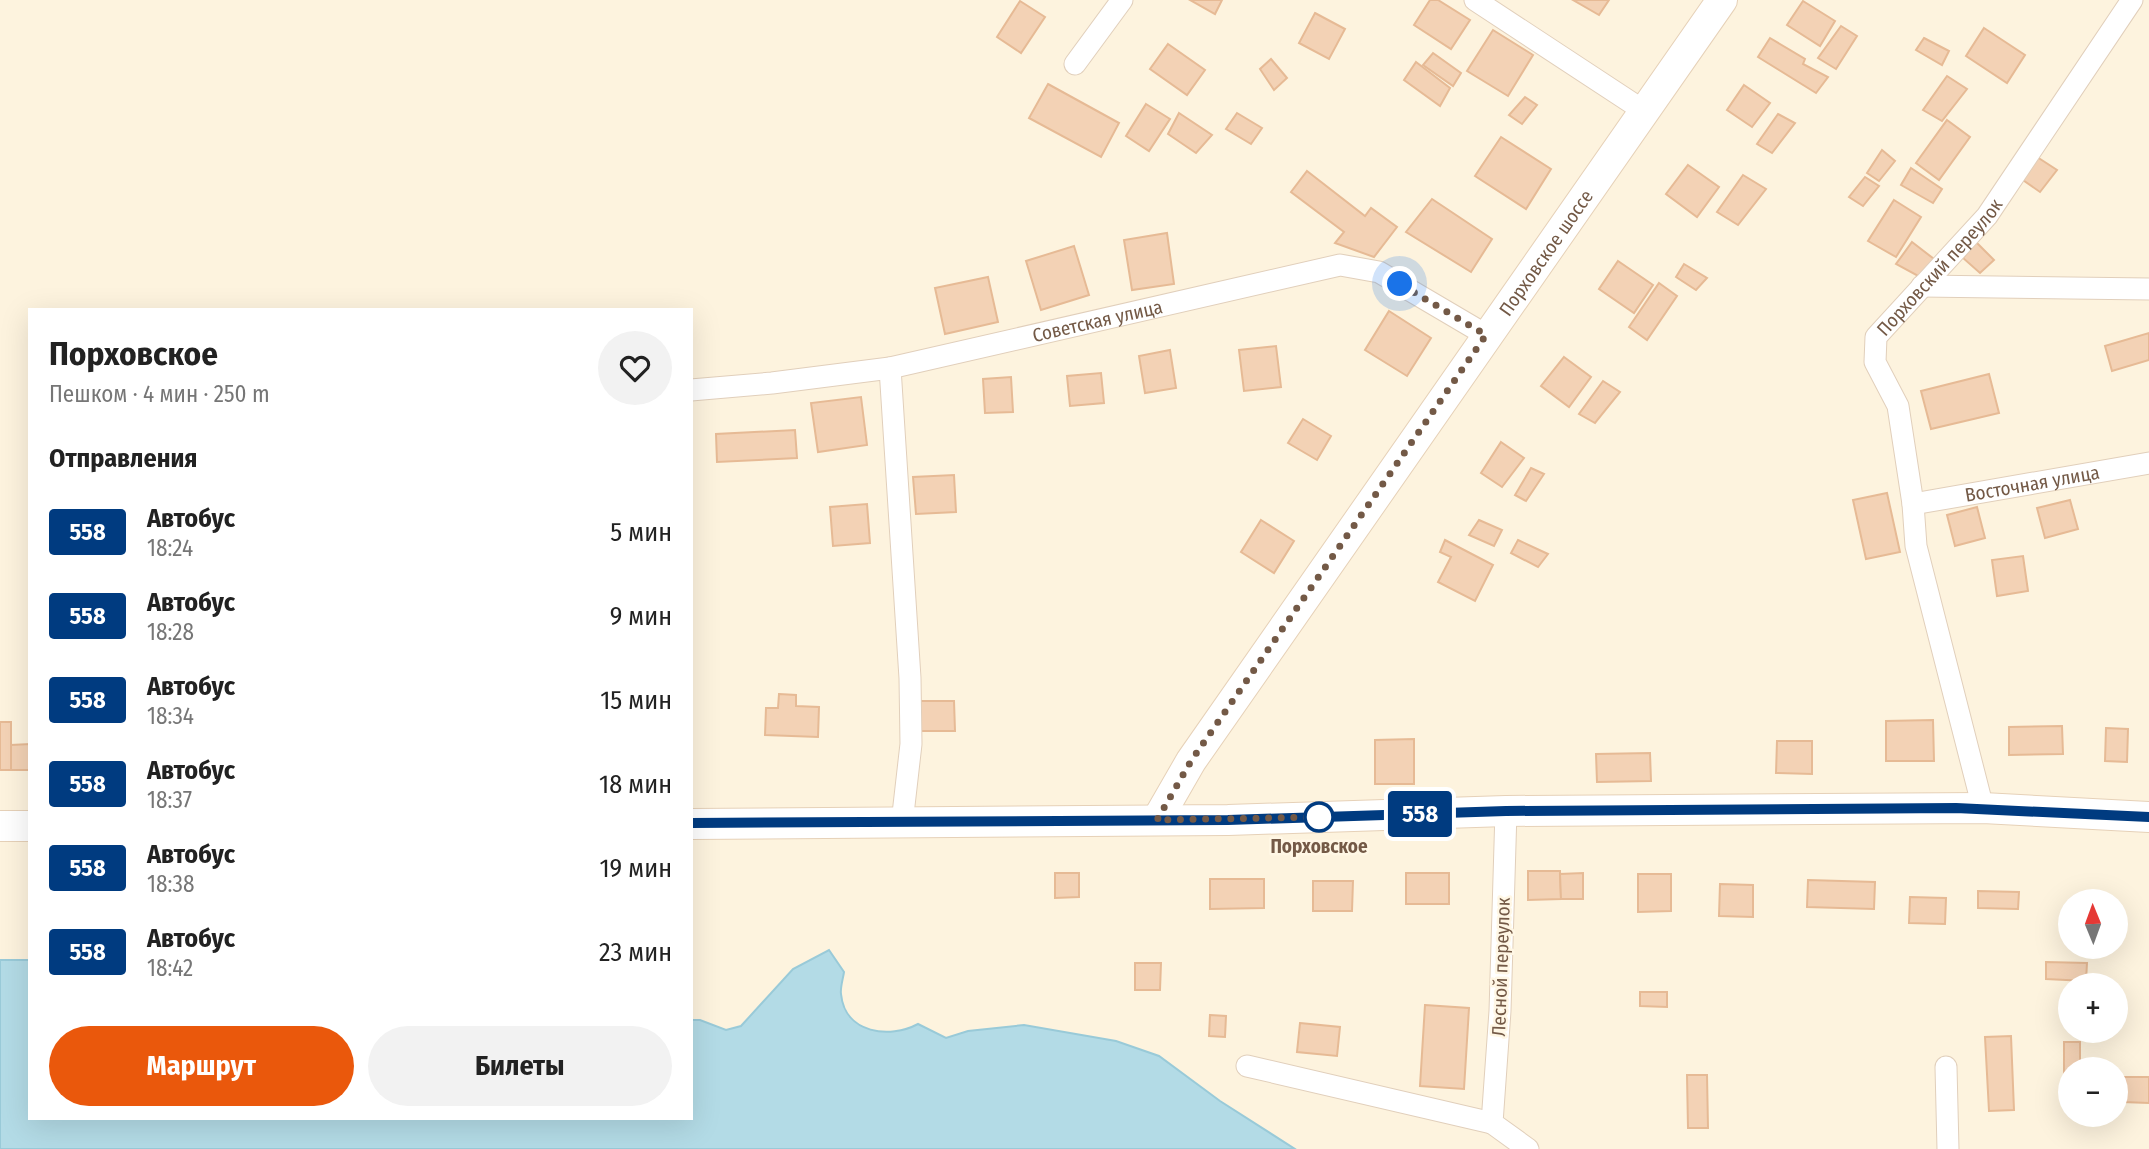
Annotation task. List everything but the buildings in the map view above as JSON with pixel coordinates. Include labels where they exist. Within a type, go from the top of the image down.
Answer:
[{"type":"main road","name":"Порховское шоссе","points":[[1157,820],[1191,761],[1722,0]]},
{"type":"main road","points":[[693,824],[1157,820],[1506,811],[1983,808],[2149,817]]},
{"type":"main road","points":[[0,826],[28,826]]},
{"type":"street","points":[[1075,64],[1122,0]]},
{"type":"street","points":[[1475,0],[1644,111]]},
{"type":"street","name":"Порховский переулок","points":[[1983,808],[1919,558],[1898,406],[1875,362],[1876,337],[1986,216],[2132,0]]},
{"type":"street","name":"Советская улица","points":[[693,390],[890,368],[1340,265],[1379,272],[1486,335]]},
{"type":"street","points":[[1922,286],[2149,289]]},
{"type":"street","points":[[890,368],[910,678],[911,744],[902,823]]},
{"type":"street","name":"Восточная улица","points":[[1913,504],[2149,463]]},
{"type":"street","name":"Лесной переулок","points":[[1492,1123],[1500,1011],[1506,811]]},
{"type":"street","points":[[1247,1066],[1492,1123],[1528,1149]]},
{"type":"street","points":[[1946,1067],[1948,1149]]},
{"type":"water","points":[[829,950],[844,972],[841,992],[844,1007],[851,1018],[870,1030],[895,1031],[918,1024],[946,1038],[968,1031],[1024,1025],[1116,1041],[1159,1056],[1220,1101],[1295,1149],[0,1149],[0,960],[28,960],[28,1120],[693,1120],[693,1020],[726,1030],[741,1026],[793,969]]},
{"type":"bus line","name":"558","points":[[693,823],[1228,820],[1506,811],[1956,808],[2149,817]]},
{"type":"place","name":"Порховское","points":[[1319,817]]},
{"type":"route","points":[[1319,817],[1157,820],[1191,761],[1486,335],[1400,284]]}]
